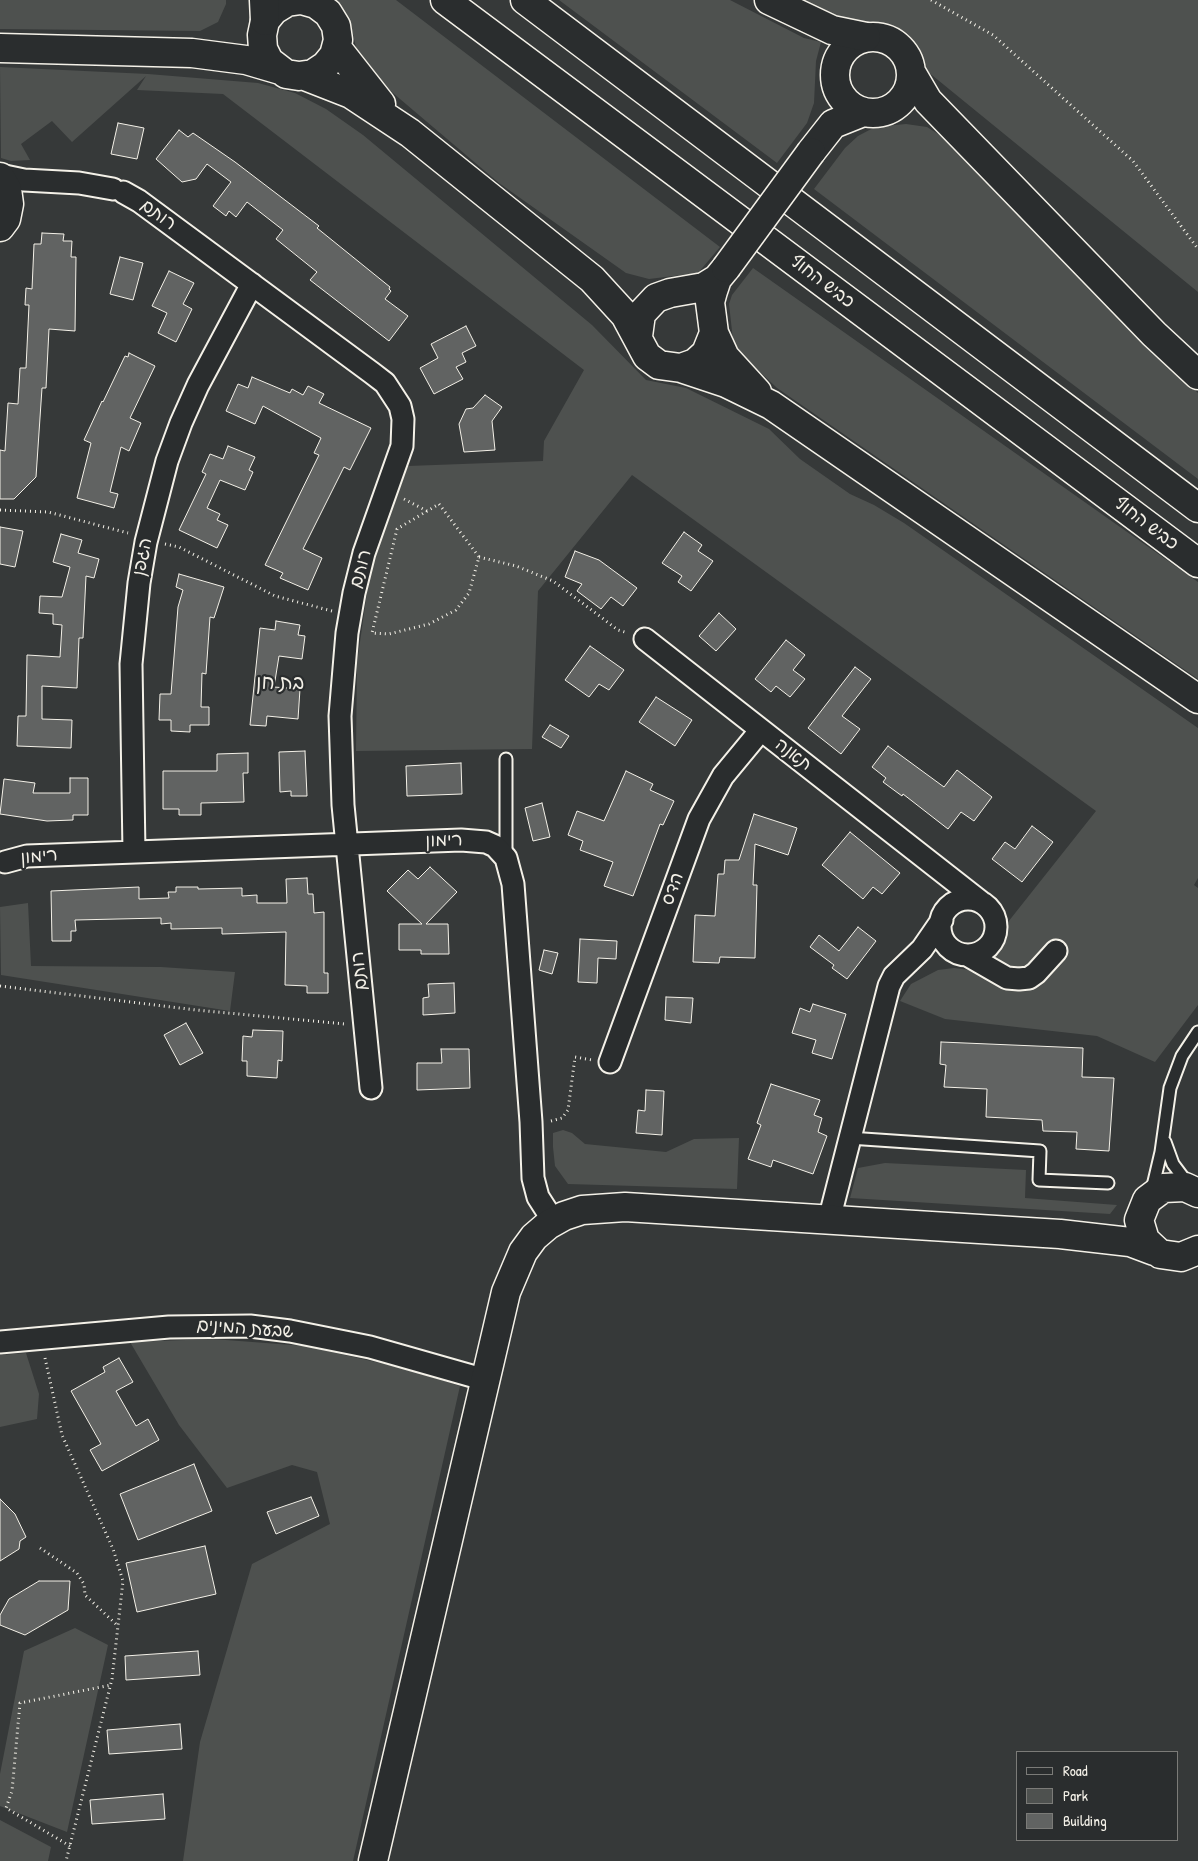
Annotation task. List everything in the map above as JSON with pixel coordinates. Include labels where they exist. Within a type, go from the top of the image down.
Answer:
[{"type":"main road","points":[[192,53],[242,42],[264,17],[280,5],[302,0],[323,8],[333,19],[338,33],[337,48],[325,66],[292,73],[266,56],[262,42],[264,17]]},
{"type":"main road","name":"כביש החוף","points":[[446,0],[1198,563]]},
{"type":"main road","points":[[525,0],[1198,508]]},
{"type":"main road","points":[[769,0],[832,30],[879,38],[891,42],[901,49],[908,60],[911,72],[928,101],[1154,334],[1198,375]]},
{"type":"main road","points":[[817,144],[830,116],[837,62],[842,52],[857,40],[866,37]]},
{"type":"main road","points":[[0,48],[192,53],[246,60],[292,73],[351,94],[410,133],[592,279],[625,315],[638,336],[643,350],[653,361],[666,367],[681,368],[726,383],[771,405],[1198,699]]},
{"type":"main road","points":[[337,48],[371,93],[410,133]]},
{"type":"main road","points":[[638,336],[641,314],[650,302],[668,295],[704,288],[721,273],[833,124],[863,112],[882,112],[891,108],[906,93],[911,72]]},
{"type":"main road","points":[[835,82],[845,101],[863,112]]},
{"type":"main road","points":[[891,108],[922,110],[942,120],[959,132]]},
{"type":"main road","points":[[0,176],[9,196],[3,224]]},
{"type":"main road","points":[[681,368],[695,363],[706,353],[713,325],[710,302],[721,273]]},
{"type":"main road","points":[[592,279],[632,295],[668,295],[699,300],[713,325],[725,357],[771,405]]},
{"type":"main road","points":[[1060,1234],[1105,1227],[1144,1205],[1157,1191],[1170,1186],[1185,1186],[1198,1193]]},
{"type":"main road","points":[[1144,1205],[1139,1220],[1142,1234],[1154,1251]]},
{"type":"main road","points":[[373,1861],[513,1270],[534,1237],[554,1222],[582,1210],[625,1207],[1060,1234],[1130,1242],[1174,1258],[1196,1253]]},
{"type":"street","name":"רותם","points":[[0,176],[91,185],[118,191],[139,201],[372,373],[394,394],[400,406],[403,432],[398,460],[364,553],[350,616],[342,674],[340,716],[340,759],[347,844],[371,1088]]},
{"type":"street","points":[[3,224],[27,195],[54,182]]},
{"type":"street","name":"הגפן","points":[[134,852],[130,664],[138,583],[146,539],[167,461],[181,423],[198,385],[252,284]]},
{"type":"street","name":"תאנה","points":[[645,639],[980,902]]},
{"type":"street","name":"הדס","points":[[610,1062],[698,819],[723,776],[761,730]]},
{"type":"street","name":"רימון","points":[[5,862],[27,856],[475,840],[495,846],[506,858]]},
{"type":"street","points":[[506,858],[513,884],[535,1188],[554,1222]]},
{"type":"street","points":[[942,872],[948,889],[941,931],[945,942],[952,950],[964,954],[1007,978],[1019,979],[1029,978],[1036,973],[1056,951]]},
{"type":"street","points":[[829,1220],[889,986],[894,976],[922,949],[944,916],[959,901],[970,900],[980,902],[992,913],[996,923],[995,934],[991,944],[983,951],[964,954],[931,955],[906,965]]},
{"type":"street","name":"שבעת המינים","points":[[0,1342],[170,1326],[250,1326],[290,1331],[370,1347],[486,1380]]},
{"type":"lane","points":[[506,759],[506,858]]},
{"type":"lane","points":[[1144,1205],[1155,1182],[1164,1138],[1166,1112],[1174,1076],[1187,1046],[1198,1032]]},
{"type":"lane","points":[[849,1138],[1040,1152],[1039,1180],[1108,1184]]},
{"type":"lane","points":[[1164,1138],[1173,1164],[1181,1177],[1198,1193]]},
{"type":"path","points":[[931,0],[993,35],[1133,161],[1198,249]]},
{"type":"path","points":[[387,490],[427,511]]},
{"type":"path","points":[[479,557],[469,593],[456,610],[429,624],[389,634],[372,633],[397,529],[439,504],[479,557],[516,566],[553,581],[618,630],[645,639]]},
{"type":"path","points":[[0,510],[48,512],[179,547],[274,596],[350,616]]},
{"type":"path","points":[[0,986],[196,1010],[365,1026]]},
{"type":"path","points":[[531,1126],[562,1118],[568,1110],[575,1057],[610,1062]]},
{"type":"path","points":[[40,1338],[62,1434],[113,1549],[123,1581],[119,1627],[110,1685],[66,1861]]},
{"type":"path","points":[[40,1548],[77,1573],[84,1584],[86,1595],[119,1627]]},
{"type":"path","points":[[70,1846],[6,1808],[12,1791],[20,1703],[110,1685]]},
{"type":"green space","points":[[0,0],[226,0],[226,4],[218,22],[200,31],[0,29]]},
{"type":"green space","points":[[337,0],[396,0],[720,247],[698,273],[649,279],[626,273],[499,183],[367,71],[359,60],[351,26]]},
{"type":"green space","points":[[559,0],[730,0],[804,38],[821,42],[816,61],[814,103],[807,123],[777,163]]},
{"type":"green space","points":[[794,0],[1198,0],[1198,292],[922,67],[916,44],[896,28],[845,22]]},
{"type":"green space","points":[[0,67],[148,74],[258,83],[295,93],[326,109],[363,135],[592,325],[646,380],[686,388],[769,429],[800,459],[850,494],[874,505],[904,523],[1198,728],[1198,878],[1194,885],[1198,888],[1198,1005],[1155,1062],[1097,1036],[945,1019],[900,1001],[911,984],[938,970],[954,968],[970,970],[1096,811],[632,475],[538,591],[532,749],[356,751],[357,663],[370,571],[408,466],[543,461],[544,441],[584,370],[223,94],[137,90],[146,76],[72,142],[52,121],[21,144],[30,160],[11,161],[1,158]]},
{"type":"green space","points":[[906,124],[927,127],[949,141],[1145,344],[1198,393],[1198,479],[814,189],[845,148],[858,136],[875,127]]},
{"type":"green space","points":[[753,268],[1198,582],[1198,679],[777,388],[741,354],[733,340],[729,304],[732,295]]},
{"type":"green space","points":[[28,903],[31,966],[161,967],[235,972],[230,1011],[1,975],[0,907]]},
{"type":"green space","points":[[563,1130],[572,1133],[585,1144],[666,1152],[694,1139],[739,1138],[737,1189],[568,1184],[555,1166],[553,1147],[553,1133]]},
{"type":"green space","points":[[885,1163],[1026,1170],[1025,1198],[1117,1205],[1110,1214],[850,1198],[858,1168]]},
{"type":"green space","points":[[213,1339],[305,1346],[402,1368],[460,1386],[353,1861],[183,1861],[200,1742],[252,1564],[330,1524],[317,1472],[292,1465],[227,1488],[179,1425],[130,1342]]},
{"type":"green space","points":[[26,1353],[39,1394],[37,1419],[0,1427],[0,1355]]},
{"type":"green space","points":[[75,1628],[108,1645],[67,1832],[0,1806],[0,1774],[24,1651]]},
{"type":"green space","points":[[0,1820],[51,1847],[48,1861],[0,1861]]},
{"type":"building","points":[[118,123],[144,128],[137,159],[111,154]]},
{"type":"building","points":[[179,130],[188,137],[193,133],[235,162],[319,226],[317,228],[390,287],[391,291],[385,299],[408,316],[389,341],[310,280],[317,272],[276,239],[283,230],[247,202],[236,217],[229,211],[226,216],[213,206],[231,182],[207,164],[196,179],[182,182],[156,159]]},
{"type":"building","points":[[42,233],[64,234],[63,241],[72,241],[71,257],[76,257],[75,331],[49,329],[46,388],[42,388],[36,477],[14,499],[0,499],[0,450],[5,451],[8,403],[18,404],[20,368],[26,368],[29,305],[25,305],[26,288],[32,289],[34,244],[41,244]]},
{"type":"building","points":[[120,257],[143,263],[133,300],[110,294]]},
{"type":"building","points":[[169,271],[194,283],[183,304],[192,309],[176,342],[158,333],[167,313],[152,306]]},
{"type":"building","points":[[466,326],[476,346],[462,353],[466,362],[456,367],[463,379],[434,394],[420,368],[438,358],[431,344]]},
{"type":"building","points":[[129,353],[155,366],[130,418],[141,423],[129,451],[121,447],[110,492],[118,494],[114,508],[77,498],[91,443],[84,440],[125,356],[128,357]]},
{"type":"building","points":[[252,377],[290,393],[292,389],[303,395],[308,386],[324,394],[319,403],[371,428],[350,470],[344,467],[303,549],[322,558],[308,590],[280,578],[283,573],[265,565],[319,455],[314,453],[321,438],[263,406],[255,424],[226,411],[238,384],[248,388]]},
{"type":"building","points":[[485,395],[502,407],[492,421],[495,450],[464,452],[459,424],[466,409],[473,408]]},
{"type":"building","points":[[228,446],[255,457],[249,470],[253,472],[245,490],[220,480],[207,508],[220,514],[217,520],[228,525],[217,548],[179,530],[206,474],[202,472],[210,454],[223,459]]},
{"type":"building","points":[[0,527],[23,531],[15,567],[0,564]]},
{"type":"building","points":[[684,532],[702,545],[698,551],[713,561],[691,591],[678,582],[682,576],[662,563]]},
{"type":"building","points":[[61,534],[82,540],[78,553],[99,559],[94,578],[86,576],[83,638],[79,638],[77,688],[42,686],[42,719],[72,720],[71,748],[17,746],[18,716],[26,716],[27,655],[60,657],[62,625],[53,624],[53,614],[39,613],[40,596],[62,597],[70,567],[53,562]]},
{"type":"building","points":[[575,551],[599,560],[637,588],[623,606],[611,597],[601,609],[577,591],[582,584],[565,577]]},
{"type":"building","points":[[179,574],[224,587],[214,618],[210,617],[206,674],[202,673],[201,707],[209,707],[209,725],[190,725],[190,732],[171,731],[171,720],[159,720],[160,694],[171,694],[178,607],[183,590],[176,587]]},
{"type":"building","points":[[719,613],[736,629],[716,651],[699,636]]},
{"type":"building","points":[[276,621],[300,625],[298,635],[305,636],[302,659],[279,656],[274,687],[300,689],[298,719],[267,716],[266,726],[250,725],[260,628],[275,630]]},
{"type":"building","points":[[786,640],[805,655],[793,670],[805,679],[790,697],[776,686],[771,692],[755,679]]},
{"type":"building","points":[[590,646],[624,670],[609,690],[599,684],[589,697],[565,680]]},
{"type":"building","points":[[855,667],[871,679],[842,716],[860,729],[841,754],[808,728]]},
{"type":"building","points":[[656,697],[692,720],[675,746],[639,722]]},
{"type":"building","points":[[550,725],[569,736],[561,748],[542,737]]},
{"type":"building","points":[[888,746],[944,787],[957,770],[992,797],[974,821],[961,812],[948,829],[903,794],[902,796],[883,782],[886,778],[872,767]]},
{"type":"building","points":[[305,751],[307,796],[291,796],[291,791],[280,792],[279,752]]},
{"type":"building","points":[[248,753],[248,773],[243,773],[244,802],[201,803],[201,815],[179,815],[179,809],[163,809],[163,771],[217,771],[217,754]]},
{"type":"building","points":[[461,763],[462,794],[407,796],[406,766]]},
{"type":"building","points":[[626,771],[653,784],[650,790],[674,801],[663,825],[660,824],[633,896],[604,886],[613,862],[580,850],[583,841],[568,835],[577,811],[604,821]]},
{"type":"building","points":[[70,778],[88,778],[88,815],[73,815],[73,820],[47,821],[0,814],[4,779],[35,783],[33,793],[70,793]]},
{"type":"building","points":[[542,803],[550,837],[533,841],[525,808]]},
{"type":"building","points":[[754,814],[797,828],[788,855],[755,844],[753,885],[757,885],[755,958],[720,957],[719,963],[693,962],[695,915],[715,916],[718,874],[724,874],[725,860],[739,860]]},
{"type":"building","points":[[1032,826],[1053,842],[1022,882],[992,859],[1005,842],[1015,849]]},
{"type":"building","points":[[850,832],[900,873],[882,894],[873,887],[863,899],[822,865]]},
{"type":"building","points":[[430,867],[457,892],[426,924],[448,924],[449,954],[421,954],[421,950],[399,950],[399,924],[422,924],[387,891],[408,870],[418,879]]},
{"type":"building","points":[[307,878],[308,894],[313,894],[314,913],[324,912],[324,973],[328,973],[328,993],[307,993],[307,986],[285,985],[286,932],[222,934],[222,928],[171,929],[171,923],[161,924],[161,918],[75,920],[76,931],[71,931],[71,941],[52,941],[51,891],[139,887],[139,899],[169,898],[168,892],[176,892],[176,887],[198,887],[198,889],[242,888],[242,896],[257,895],[257,903],[287,903],[286,879]]},
{"type":"building","points":[[858,927],[876,941],[847,979],[832,968],[834,965],[810,947],[819,935],[839,951]]},
{"type":"building","points":[[580,939],[617,941],[616,959],[598,958],[597,983],[578,982]]},
{"type":"building","points":[[544,950],[558,953],[552,974],[539,970]]},
{"type":"building","points":[[454,983],[455,1013],[423,1015],[423,998],[429,997],[428,984]]},
{"type":"building","points":[[666,997],[693,998],[691,1023],[665,1020]]},
{"type":"building","points":[[813,1004],[846,1014],[832,1059],[812,1053],[816,1040],[792,1033],[800,1008],[810,1012]]},
{"type":"building","points":[[186,1023],[203,1053],[180,1065],[164,1035]]},
{"type":"building","points":[[253,1030],[283,1031],[282,1061],[278,1060],[277,1078],[247,1076],[247,1061],[242,1061],[243,1036],[252,1037]]},
{"type":"building","points":[[941,1042],[1083,1048],[1082,1077],[1114,1078],[1109,1151],[1076,1149],[1077,1132],[1043,1131],[1042,1120],[986,1117],[987,1089],[944,1087],[946,1065],[940,1064]]},
{"type":"building","points":[[441,1049],[469,1049],[470,1088],[417,1090],[417,1063],[442,1063]]},
{"type":"building","points":[[771,1084],[820,1100],[814,1115],[822,1118],[818,1132],[827,1136],[813,1174],[773,1160],[771,1167],[748,1159],[761,1125],[757,1123]]},
{"type":"building","points":[[646,1090],[664,1091],[662,1135],[636,1133],[638,1110],[645,1111]]},
{"type":"building","points":[[119,1358],[133,1382],[116,1391],[136,1426],[148,1419],[159,1440],[102,1471],[90,1450],[101,1444],[71,1391],[105,1372],[103,1367]]},
{"type":"building","points":[[194,1464],[212,1511],[138,1540],[120,1494]]},
{"type":"building","points":[[311,1497],[319,1516],[276,1534],[267,1512]]},
{"type":"building","points":[[0,1499],[15,1514],[26,1537],[20,1541],[19,1549],[0,1561]]},
{"type":"building","points":[[205,1546],[216,1594],[137,1612],[126,1563]]},
{"type":"building","points":[[39,1581],[70,1581],[68,1610],[25,1635],[0,1625],[0,1615],[9,1599]]},
{"type":"building","points":[[198,1651],[200,1675],[126,1680],[125,1656]]},
{"type":"building","points":[[180,1724],[182,1749],[109,1754],[107,1730]]},
{"type":"building","points":[[163,1794],[165,1819],[92,1824],[90,1800]]},
{"type":"district","name":"בת חן","points":[[280,684]]}]
